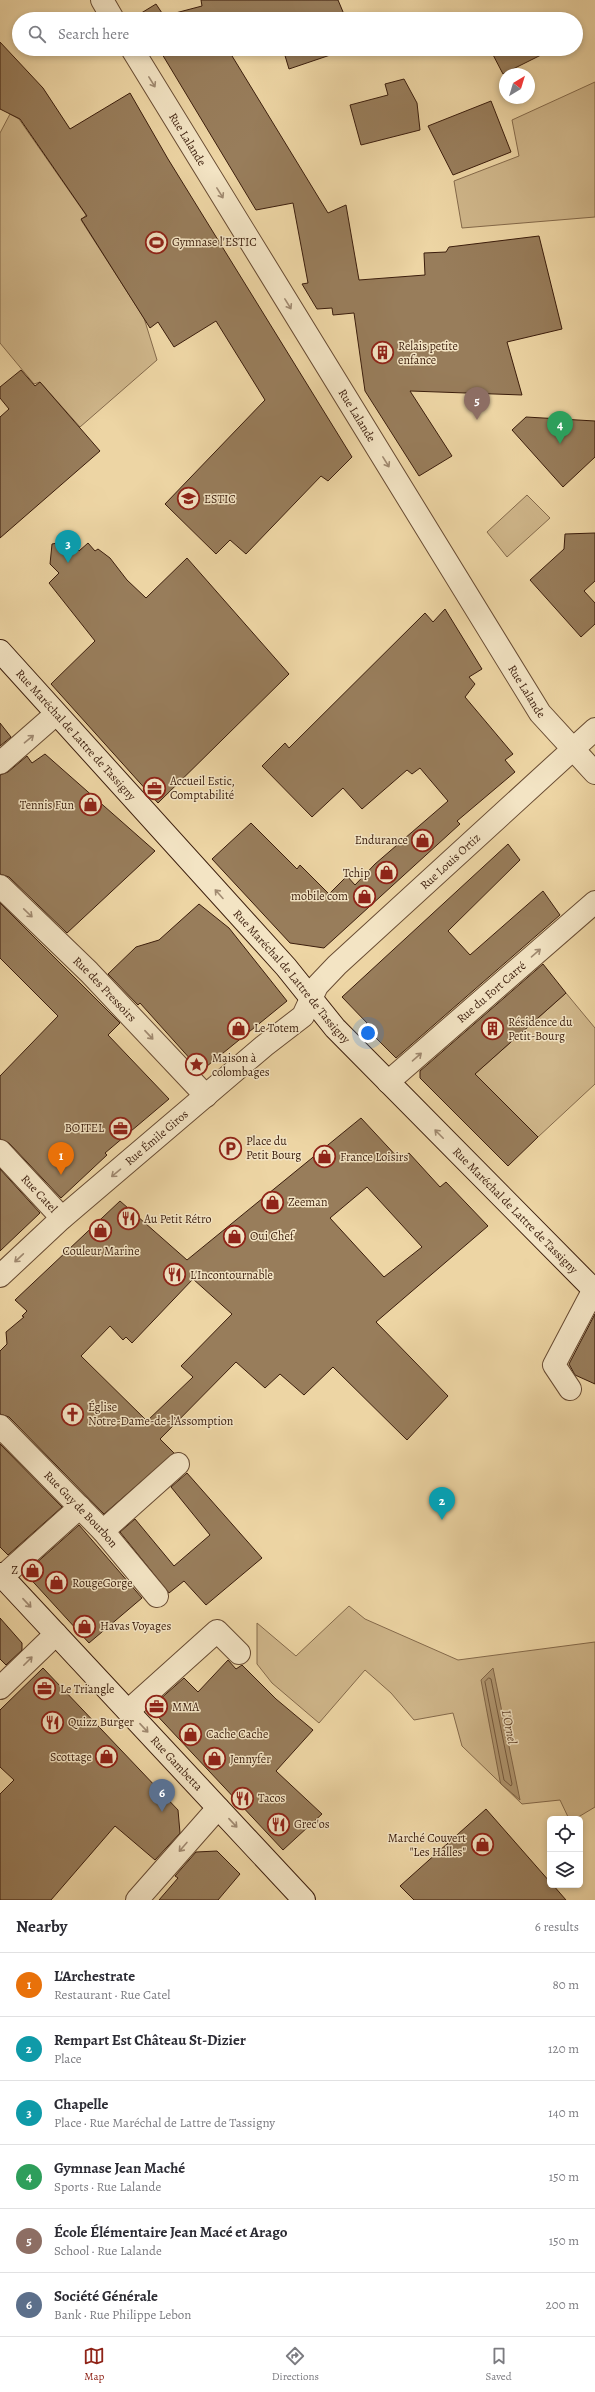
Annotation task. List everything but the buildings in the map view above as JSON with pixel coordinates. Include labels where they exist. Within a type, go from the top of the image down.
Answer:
[{"type":"street","points":[[102,0],[109,12]]},
{"type":"street","name":"Rue Lalande","points":[[136,56],[540,713],[595,773]]},
{"type":"street","name":"Rue Maréchal de Lattre de Tassigny","points":[[0,651],[286,967],[335,1028],[594,1290]]},
{"type":"street","points":[[0,763],[56,714]]},
{"type":"street","name":"Rue Louis Ortiz","points":[[311,999],[317,986],[337,965],[595,729]]},
{"type":"street","name":"Rue des Pressoirs","points":[[0,886],[89,972],[206,1096]]},
{"type":"street","name":"Rue du Fort Carré","points":[[388,1082],[595,902]]},
{"type":"street","name":"Rue Émile Giros","points":[[0,1276],[62,1218],[303,1016],[311,999]]},
{"type":"street","name":"Rue Catel","points":[[0,1151],[62,1218]]},
{"type":"street","points":[[570,1389],[554,1365],[594,1290]]},
{"type":"street","name":"Rue Guy de Bourbon","points":[[0,1426],[103,1531],[158,1596]]},
{"type":"street","points":[[103,1531],[178,1464]]},
{"type":"street","points":[[1,1576],[80,1507]]},
{"type":"street","name":"Rue Gambetta","points":[[1,1576],[304,1900]]},
{"type":"street","points":[[128,1711],[217,1631],[239,1652]]},
{"type":"street","points":[[0,1688],[56,1634]]},
{"type":"street","points":[[137,1900],[218,1808]]},
{"type":"shaded area","points":[[595,82],[595,217],[462,228],[454,181],[519,156],[512,120]]},
{"type":"shaded area","points":[[10,114],[19,119],[86,215],[81,220],[144,318],[157,360],[80,427],[40,382],[34,384],[0,343],[0,133]]},
{"type":"shaded area","points":[[527,495],[550,518],[507,557],[487,532]]},
{"type":"shaded area","points":[[566,993],[595,1028],[595,1084],[538,1137],[475,1074]]},
{"type":"shaded area","points":[[349,1606],[365,1619],[458,1660],[595,1642],[595,1807],[580,1816],[568,1816],[560,1800],[522,1804],[462,1746],[453,1713],[414,1720],[391,1693],[365,1670],[319,1723],[272,1683],[257,1664],[257,1623],[296,1656]]},
{"type":"water","points":[[493,1668],[520,1800],[501,1784],[500,1781],[481,1680]]},
{"type":"place","name":"Gymnase l'ESTIC","points":[[157,242]]},
{"type":"place","name":"Relais petite enfance","points":[[382,353]]},
{"type":"place","name":"École Élémentaire Jean Macé et Arago","points":[[477,420]]},
{"type":"place","name":"Gymnase Jean Maché","points":[[560,444]]},
{"type":"place","name":"ESTIC","points":[[189,499]]},
{"type":"place","name":"Chapelle","points":[[68,563]]},
{"type":"place","name":"Accueil Estic, Comptabilité","points":[[154,788]]},
{"type":"place","name":"Tennis Fun","points":[[90,805]]},
{"type":"place","name":"Endurance","points":[[423,840]]},
{"type":"place","name":"Tchip","points":[[386,873]]},
{"type":"place","name":"mobile com","points":[[364,896]]},
{"type":"place","name":"Le Totem","points":[[239,1028]]},
{"type":"place","name":"Résidence du Petit-Bourg","points":[[493,1029]]},
{"type":"place","name":"Maison à colombages","points":[[197,1065]]},
{"type":"place","name":"BOITEL","points":[[120,1128]]},
{"type":"place","name":"Place du Petit Bourg","points":[[231,1148]]},
{"type":"place","name":"France Loisirs","points":[[324,1157]]},
{"type":"place","name":"L'Archestrate","points":[[61,1175]]},
{"type":"place","name":"Zeeman","points":[[272,1202]]},
{"type":"place","name":"Au Petit Rétro","points":[[129,1219]]},
{"type":"place","name":"Couleur Marine","points":[[101,1230]]},
{"type":"place","name":"Oui Chef","points":[[235,1236]]},
{"type":"place","name":"L'Incontournable","points":[[175,1275]]},
{"type":"place","name":"Église Notre-Dame-de-l’Assomption","points":[[72,1414]]},
{"type":"place","name":"Rempart Est Château St-Dizier","points":[[442,1520]]},
{"type":"place","name":"Z","points":[[33,1570]]},
{"type":"place","name":"RougeGorge","points":[[56,1583]]},
{"type":"place","name":"Havas Voyages","points":[[84,1626]]},
{"type":"place","name":"Le Triangle","points":[[45,1689]]},
{"type":"place","name":"MMA","points":[[156,1707]]},
{"type":"place","name":"Quizz Burger","points":[[53,1722]]},
{"type":"place","name":"Cache Cache","points":[[191,1734]]},
{"type":"place","name":"Scottage","points":[[107,1757]]},
{"type":"place","name":"Jennyfer","points":[[215,1759]]},
{"type":"place","name":"Tacos","points":[[242,1798]]},
{"type":"place","name":"Société Générale","points":[[162,1812]]},
{"type":"place","name":"Grec'os","points":[[279,1824]]},
{"type":"place","name":"Marché Couvert \"Les Halles\"","points":[[482,1845]]},
{"type":"water label","name":"L'Ornel","points":[[510,1727]]}]
